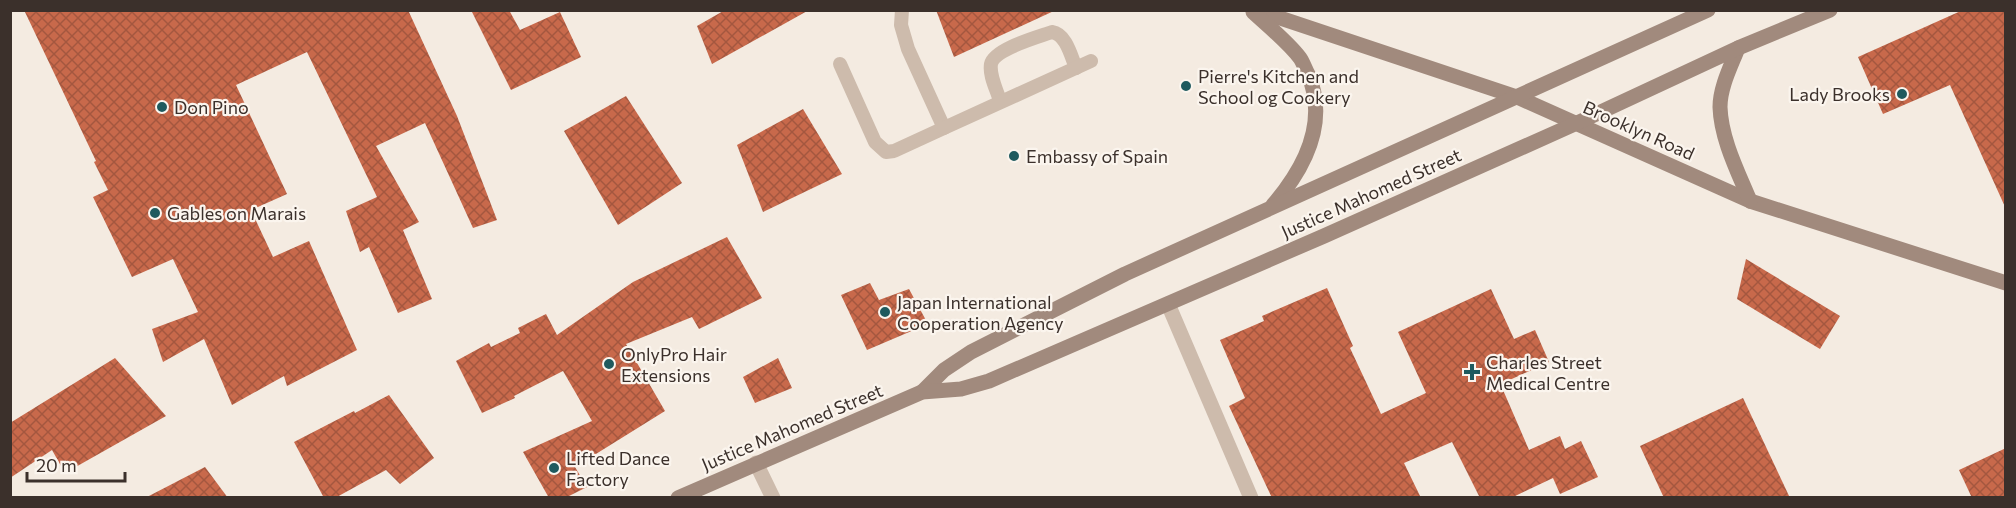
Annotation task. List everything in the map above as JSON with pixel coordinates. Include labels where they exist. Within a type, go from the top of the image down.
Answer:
[{"type":"main road","points":[[1252,10],[1300,58],[1314,89],[1316,116],[1304,160],[1291,184],[1269,210]]},
{"type":"main road","name":"Brooklyn Road","points":[[1256,10],[1517,97],[1750,201],[2006,283]]},
{"type":"main road","name":"Justice Mahomed Street","points":[[922,392],[944,370],[971,352],[1125,274],[1708,10]]},
{"type":"main road","name":"Justice Mahomed Street","points":[[678,498],[922,392],[961,389],[989,381],[1577,123],[1738,48],[1830,10]]},
{"type":"main road","points":[[1738,48],[1723,89],[1720,106],[1723,130],[1750,201]]},
{"type":"street","points":[[1168,304],[1251,498]]},
{"type":"street","points":[[756,463],[773,498]]},
{"type":"lane","points":[[904,11],[901,25],[908,49],[944,128]]},
{"type":"lane","points":[[1000,101],[991,74],[991,65],[993,58],[1006,49],[1052,32],[1058,33],[1076,68]]},
{"type":"lane","points":[[840,64],[875,142],[886,152],[894,151],[1000,101],[1091,62]]},
{"type":"building","points":[[24,10],[408,10],[457,116],[497,220],[473,228],[425,123],[376,146],[419,222],[403,230],[432,299],[398,313],[369,247],[360,252],[346,211],[377,197],[307,52],[236,85],[287,194],[251,210],[273,257],[309,241],[357,350],[287,386],[284,376],[232,405],[204,339],[163,362],[152,329],[198,312],[173,259],[132,277],[93,197],[108,190]]},
{"type":"building","points":[[471,10],[509,10],[520,30],[560,12],[581,57],[511,90]]},
{"type":"building","points":[[725,10],[809,10],[712,64],[697,26]]},
{"type":"building","points":[[936,10],[1056,10],[954,57]]},
{"type":"building","name":"Lady Brooks","points":[[1963,10],[2006,10],[2006,209],[1950,85],[1883,114],[1858,57]]},
{"type":"building","points":[[626,96],[682,183],[618,225],[564,131]]},
{"type":"building","points":[[803,109],[842,174],[763,212],[737,145]]},
{"type":"building","points":[[727,237],[762,298],[699,329],[692,317],[626,344],[665,411],[575,467],[587,487],[565,498],[549,498],[523,452],[592,421],[563,371],[514,396],[515,398],[482,413],[456,361],[489,343],[491,347],[520,333],[518,328],[546,314],[557,335],[633,282]]},
{"type":"building","points":[[1746,259],[1840,316],[1820,349],[1737,299]]},
{"type":"building","name":"Japan International Cooperation Agency","points":[[870,283],[879,300],[909,289],[928,324],[867,350],[841,295]]},
{"type":"building","points":[[1327,288],[1353,346],[1350,348],[1381,414],[1426,393],[1398,332],[1491,289],[1514,339],[1535,330],[1549,362],[1503,383],[1505,389],[1503,390],[1529,450],[1560,436],[1565,449],[1581,441],[1598,477],[1560,494],[1553,478],[1511,498],[1480,498],[1452,442],[1404,463],[1421,498],[1272,498],[1229,406],[1245,398],[1220,340],[1264,321],[1262,316]]},
{"type":"building","points":[[115,358],[166,416],[65,473],[52,450],[10,478],[10,423]]},
{"type":"building","points":[[778,358],[792,388],[755,403],[743,377]]},
{"type":"building","points":[[389,395],[434,458],[400,484],[386,470],[335,498],[324,498],[294,442]]},
{"type":"building","points":[[1743,398],[1790,498],[1664,498],[1640,446]]},
{"type":"building","points":[[2006,448],[2006,498],[1972,498],[1959,470]]},
{"type":"building","points":[[205,467],[228,498],[145,498]]},
{"type":"place","name":"Pierre's Kitchen and School og Cookery","points":[[1186,86]]},
{"type":"place","name":"Lady Brooks","points":[[1902,94]]},
{"type":"place","name":"Don Pino","points":[[162,107]]},
{"type":"place","name":"Embassy of Spain","points":[[1014,156]]},
{"type":"place","name":"Gables on Marais","points":[[155,213]]},
{"type":"place","name":"Japan International Cooperation Agency","points":[[885,312]]},
{"type":"place","name":"OnlyPro Hair Extensions","points":[[609,364]]},
{"type":"place","name":"Charles Street Medical Centre","points":[[1472,372]]},
{"type":"place","name":"Lifted Dance Factory","points":[[554,468]]}]
